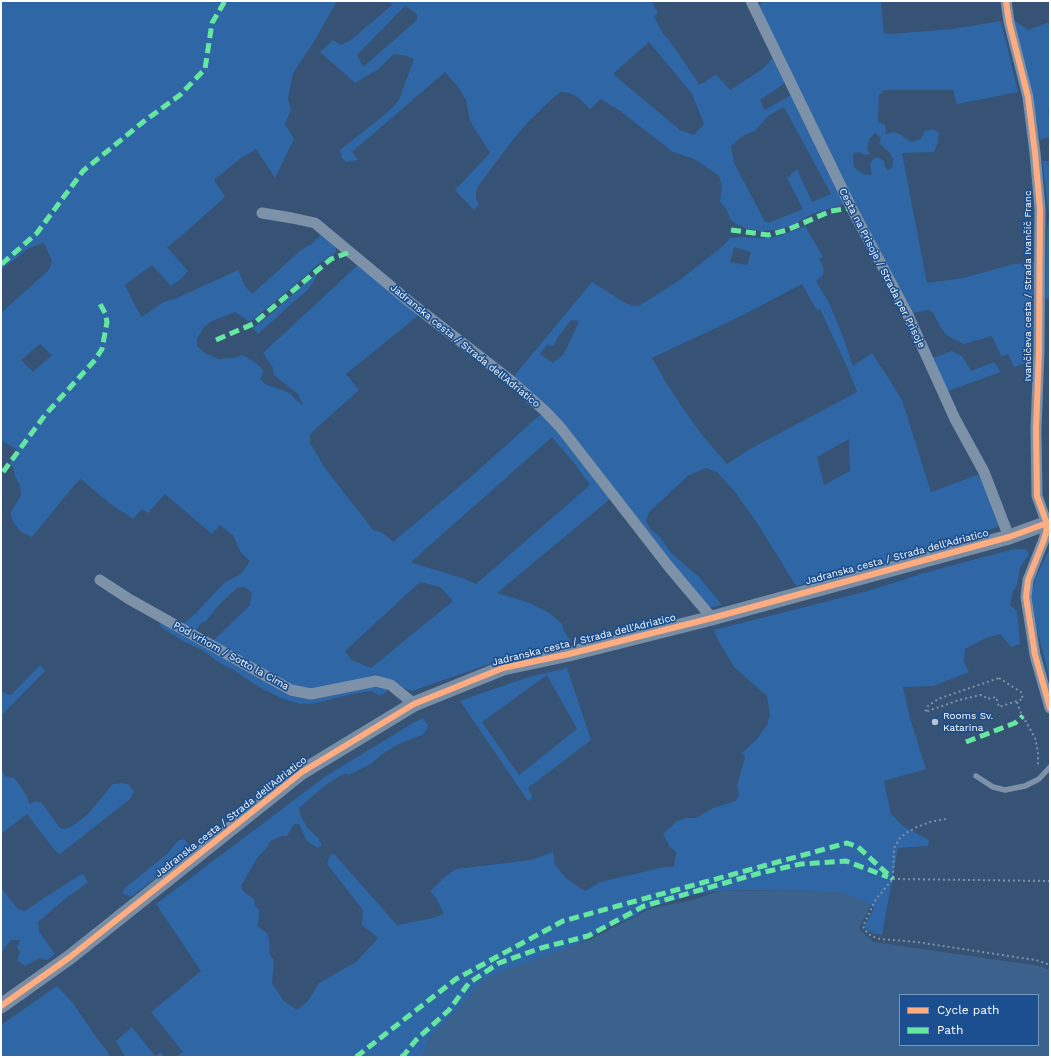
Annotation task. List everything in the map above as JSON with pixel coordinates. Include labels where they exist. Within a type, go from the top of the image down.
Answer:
[{"type":"main road","name":"Jadranska cesta / Strada dell'Adriatico","points":[[1,1006],[70,957],[302,772],[414,704],[503,668],[569,654],[712,618],[1009,537],[1048,523]]},
{"type":"street","name":"Cesta na Prisoje / Strada per Prisoje","points":[[750,1],[851,206],[907,313],[955,419],[984,472],[1009,537]]},
{"type":"street","name":"Ivančičeva cesta / Strada Ivančič Franc","points":[[1006,1],[1009,22],[1028,97],[1040,209],[1036,429],[1037,496],[1048,523]]},
{"type":"street","name":"Jadranska cesta / Strada dell'Adriatico","points":[[262,214],[315,223],[411,303],[509,379],[545,411],[561,428],[669,567],[712,618]]},
{"type":"street","points":[[1048,523],[1028,580],[1026,597],[1035,655],[1050,708]]},
{"type":"street","name":"Pod vrhom / Sotto la Cima","points":[[100,580],[129,599],[290,690],[311,694],[376,681],[391,686],[414,704]]},
{"type":"lane","points":[[976,776],[994,787],[1010,790],[1025,786],[1039,779],[1050,767]]},
{"type":"path","points":[[999,678],[1021,692],[1023,699],[1017,702],[999,707],[996,697],[987,699],[980,695],[959,700],[925,712],[928,706],[938,699],[999,678]]},
{"type":"path","points":[[1017,702],[1020,711],[1035,738],[1038,752],[1039,770]]},
{"type":"path","points":[[946,819],[930,822],[917,827],[900,838],[894,848],[893,879],[876,899],[863,926],[864,929],[871,936],[891,941],[917,942],[1036,960],[1050,965]]},
{"type":"path","points":[[893,879],[1050,881]]},
{"type":"shaded area","points":[[1,1],[337,1],[315,40],[293,73],[288,99],[291,110],[285,124],[294,139],[275,178],[256,149],[241,158],[214,180],[225,197],[167,247],[188,271],[180,280],[171,286],[152,265],[125,285],[142,317],[163,302],[177,298],[238,270],[245,286],[252,294],[300,251],[313,243],[321,234],[336,247],[336,252],[317,265],[250,322],[235,312],[212,321],[204,327],[197,339],[197,346],[205,353],[218,359],[233,358],[243,355],[257,364],[264,371],[260,379],[265,384],[290,393],[303,405],[298,394],[274,375],[273,368],[263,353],[360,263],[420,314],[346,374],[359,390],[310,434],[310,443],[325,468],[373,530],[383,533],[393,542],[473,475],[542,413],[550,421],[610,499],[497,593],[530,603],[551,614],[562,624],[565,633],[572,642],[484,666],[412,691],[397,685],[312,690],[289,685],[213,641],[250,605],[252,593],[245,587],[237,588],[218,606],[206,621],[200,624],[195,632],[184,626],[184,623],[195,614],[225,582],[241,574],[250,561],[240,551],[233,535],[220,525],[212,534],[165,494],[148,513],[142,509],[133,519],[109,503],[81,479],[32,537],[21,532],[14,523],[10,514],[21,495],[20,485],[15,476],[13,467],[9,463],[18,450],[1,440],[1,313],[49,270],[52,261],[44,243],[29,248],[1,270]],"holes":[[[40,344],[52,355],[33,372],[21,360]],[[552,437],[575,464],[590,485],[476,584],[411,562]],[[420,582],[440,587],[453,601],[371,668],[352,660],[345,651]]]},
{"type":"shaded area","points":[[651,1],[658,12],[654,17],[662,32],[699,84],[705,82],[716,74],[730,90],[761,70],[773,58],[785,83],[760,100],[765,110],[791,95],[841,195],[842,205],[812,214],[791,226],[775,230],[761,231],[748,229],[736,224],[730,219],[727,210],[720,202],[722,186],[719,176],[694,159],[673,152],[620,111],[601,99],[590,109],[580,99],[570,93],[561,92],[529,121],[478,186],[476,199],[479,204],[474,210],[455,190],[490,153],[470,121],[466,100],[458,87],[445,72],[352,152],[358,160],[346,162],[342,158],[340,150],[389,111],[399,100],[414,59],[394,54],[377,70],[355,83],[320,52],[333,40],[341,45],[352,39],[392,5],[389,2]],"holes":[[[405,6],[417,14],[417,20],[363,67],[357,55]],[[649,42],[692,94],[704,124],[694,135],[680,130],[613,74]],[[784,107],[831,194],[812,202],[797,169],[787,178],[803,209],[768,223],[764,220],[734,163],[731,146],[744,135],[755,131],[768,116]]]},
{"type":"shaded area","points":[[764,1],[883,1],[881,4],[884,33],[890,34],[953,29],[1001,21],[1018,92],[957,104],[953,90],[884,90],[879,95],[878,122],[885,125],[886,134],[894,132],[911,142],[921,139],[925,131],[933,129],[939,133],[938,142],[934,152],[902,153],[927,283],[963,278],[1014,264],[1034,262],[1032,361],[1014,367],[1008,354],[1001,356],[992,336],[964,344],[946,335],[933,312],[928,310],[913,313],[825,146],[756,8]],"holes":[[[875,133],[881,138],[879,143],[890,153],[893,160],[892,168],[888,170],[885,167],[884,161],[877,157],[872,160],[870,166],[872,175],[863,174],[854,167],[854,153],[858,152],[866,155],[870,154],[867,148],[870,138]]]},
{"type":"shaded area","points":[[1014,20],[1028,30],[1050,22],[1050,109],[1048,110],[1050,137],[1040,140],[1033,96]]},
{"type":"shaded area","points":[[1042,161],[1050,161],[1050,295],[1049,298],[1045,300],[1047,230],[1049,216]]},
{"type":"shaded area","points":[[805,226],[823,257],[819,259],[824,269],[823,275],[816,281],[829,303],[853,366],[872,353],[902,400],[931,492],[980,474],[999,526],[979,534],[796,586],[759,526],[736,493],[717,472],[706,468],[689,475],[649,512],[646,521],[651,530],[659,536],[672,554],[698,576],[722,605],[709,608],[514,376],[592,282],[622,301],[630,305],[639,306],[681,279],[723,246],[730,238],[766,238],[779,236]],"holes":[[[734,247],[751,252],[747,265],[730,262]],[[802,284],[817,311],[820,309],[849,371],[857,392],[750,449],[727,464],[703,436],[682,407],[652,358],[743,315]],[[571,320],[579,321],[564,354],[553,363],[540,354],[547,345],[554,346],[558,337]],[[849,439],[850,471],[824,485],[817,457]]]},
{"type":"shaded area","points":[[316,273],[315,279],[308,290],[258,334],[253,328]]},
{"type":"shaded area","points":[[952,351],[962,356],[971,371],[994,362],[1001,372],[948,391],[933,358]]},
{"type":"shaded area","points":[[1050,548],[1050,681],[1036,625],[1031,595],[1036,576]]},
{"type":"shaded area","points":[[1014,549],[1026,549],[1029,554],[1020,568],[1017,585],[1013,592],[1010,605],[1017,611],[1020,644],[1011,647],[1000,634],[986,638],[965,649],[964,662],[969,672],[933,686],[903,687],[910,718],[926,769],[884,781],[891,814],[903,826],[929,840],[928,846],[898,848],[882,935],[872,933],[864,927],[874,908],[865,901],[817,892],[795,890],[716,891],[696,894],[654,906],[642,911],[634,917],[614,924],[455,1012],[430,1036],[422,1057],[175,1057],[183,1052],[151,1012],[201,971],[156,904],[326,776],[413,723],[423,718],[428,726],[424,734],[399,744],[381,755],[371,764],[348,775],[347,773],[340,776],[323,787],[299,808],[301,817],[307,827],[318,838],[322,846],[317,848],[306,840],[299,824],[294,824],[287,836],[282,836],[270,841],[266,849],[257,858],[241,886],[244,892],[254,899],[255,906],[259,910],[257,926],[267,933],[270,944],[269,953],[274,961],[272,983],[283,1000],[297,1010],[308,1001],[319,983],[356,962],[378,938],[362,925],[363,910],[327,864],[330,855],[334,854],[397,925],[433,918],[444,914],[436,898],[430,891],[456,869],[531,860],[553,852],[555,865],[567,879],[585,891],[600,882],[664,867],[674,867],[676,852],[670,847],[663,834],[677,821],[686,818],[696,818],[713,808],[736,801],[739,794],[737,785],[745,758],[742,753],[756,740],[767,725],[770,715],[767,696],[734,667],[718,640],[714,630],[868,591],[924,573]]},
{"type":"shaded area","points":[[162,621],[292,695],[373,685],[387,689],[387,692],[379,695],[371,691],[316,703],[300,704],[283,699],[259,687],[202,650],[183,641],[164,629],[159,625]]},
{"type":"shaded area","points":[[40,665],[45,671],[1,716],[1,692],[11,695]]},
{"type":"shaded area","points":[[567,668],[591,740],[528,788],[533,798],[528,801],[460,701],[529,677]],"holes":[[[547,675],[577,729],[519,775],[482,722]]]},
{"type":"shaded area","points":[[1,768],[5,776],[14,778],[19,784],[30,805],[34,801],[41,802],[60,828],[64,829],[72,826],[87,815],[113,784],[123,783],[129,785],[134,792],[130,799],[60,854],[56,852],[27,814],[1,834]]},
{"type":"shaded area","points":[[184,839],[192,850],[131,897],[122,893],[124,889],[167,854],[179,840]]},
{"type":"shaded area","points":[[83,874],[88,882],[38,922],[39,931],[55,954],[47,960],[40,958],[25,966],[17,960],[20,952],[17,947],[20,940],[11,940],[1,953],[1,888],[18,909],[25,911]]},
{"type":"shaded area","points":[[795,890],[840,892],[865,901],[871,906],[859,928],[874,942],[1040,966],[1050,970],[1050,1057],[422,1057],[430,1036],[455,1012],[484,978],[589,940],[652,908],[689,901],[720,891]]},
{"type":"shaded area","points":[[57,986],[73,1003],[110,1057],[1,1057],[1,1025]]},
{"type":"shaded area","points":[[132,1027],[155,1056],[161,1052],[164,1057],[125,1057],[116,1041]]},
{"type":"marked path","points":[[1,263],[3,263],[37,233],[83,171],[143,122],[180,95],[205,69],[212,23],[225,1]]},
{"type":"marked path","points":[[731,230],[768,235],[787,230],[831,211],[852,208]]},
{"type":"marked path","points":[[216,340],[253,324],[331,259],[350,252]]},
{"type":"marked path","points":[[3,472],[45,415],[95,360],[102,349],[107,322],[105,313],[99,302]]},
{"type":"marked path","points":[[966,742],[1015,723],[1023,716]]},
{"type":"marked path","points":[[356,1057],[456,979],[563,921],[847,843],[858,847],[893,879]]},
{"type":"marked path","points":[[401,1057],[416,1040],[449,1010],[469,983],[499,963],[541,948],[588,936],[644,906],[760,873],[801,864],[846,861],[888,877]]},
{"type":"cycle path","points":[[1006,1],[1009,22],[1028,97],[1040,209],[1039,351],[1036,429],[1037,496],[1047,524],[1043,542],[1028,580],[1026,597],[1035,655],[1050,708]]},
{"type":"cycle path","points":[[1,1006],[70,957],[302,772],[414,704],[503,668],[569,654],[712,618],[1009,537],[1050,522]]},
{"type":"place","name":"Rooms Sv. Katarina","points":[[935,722]]}]
